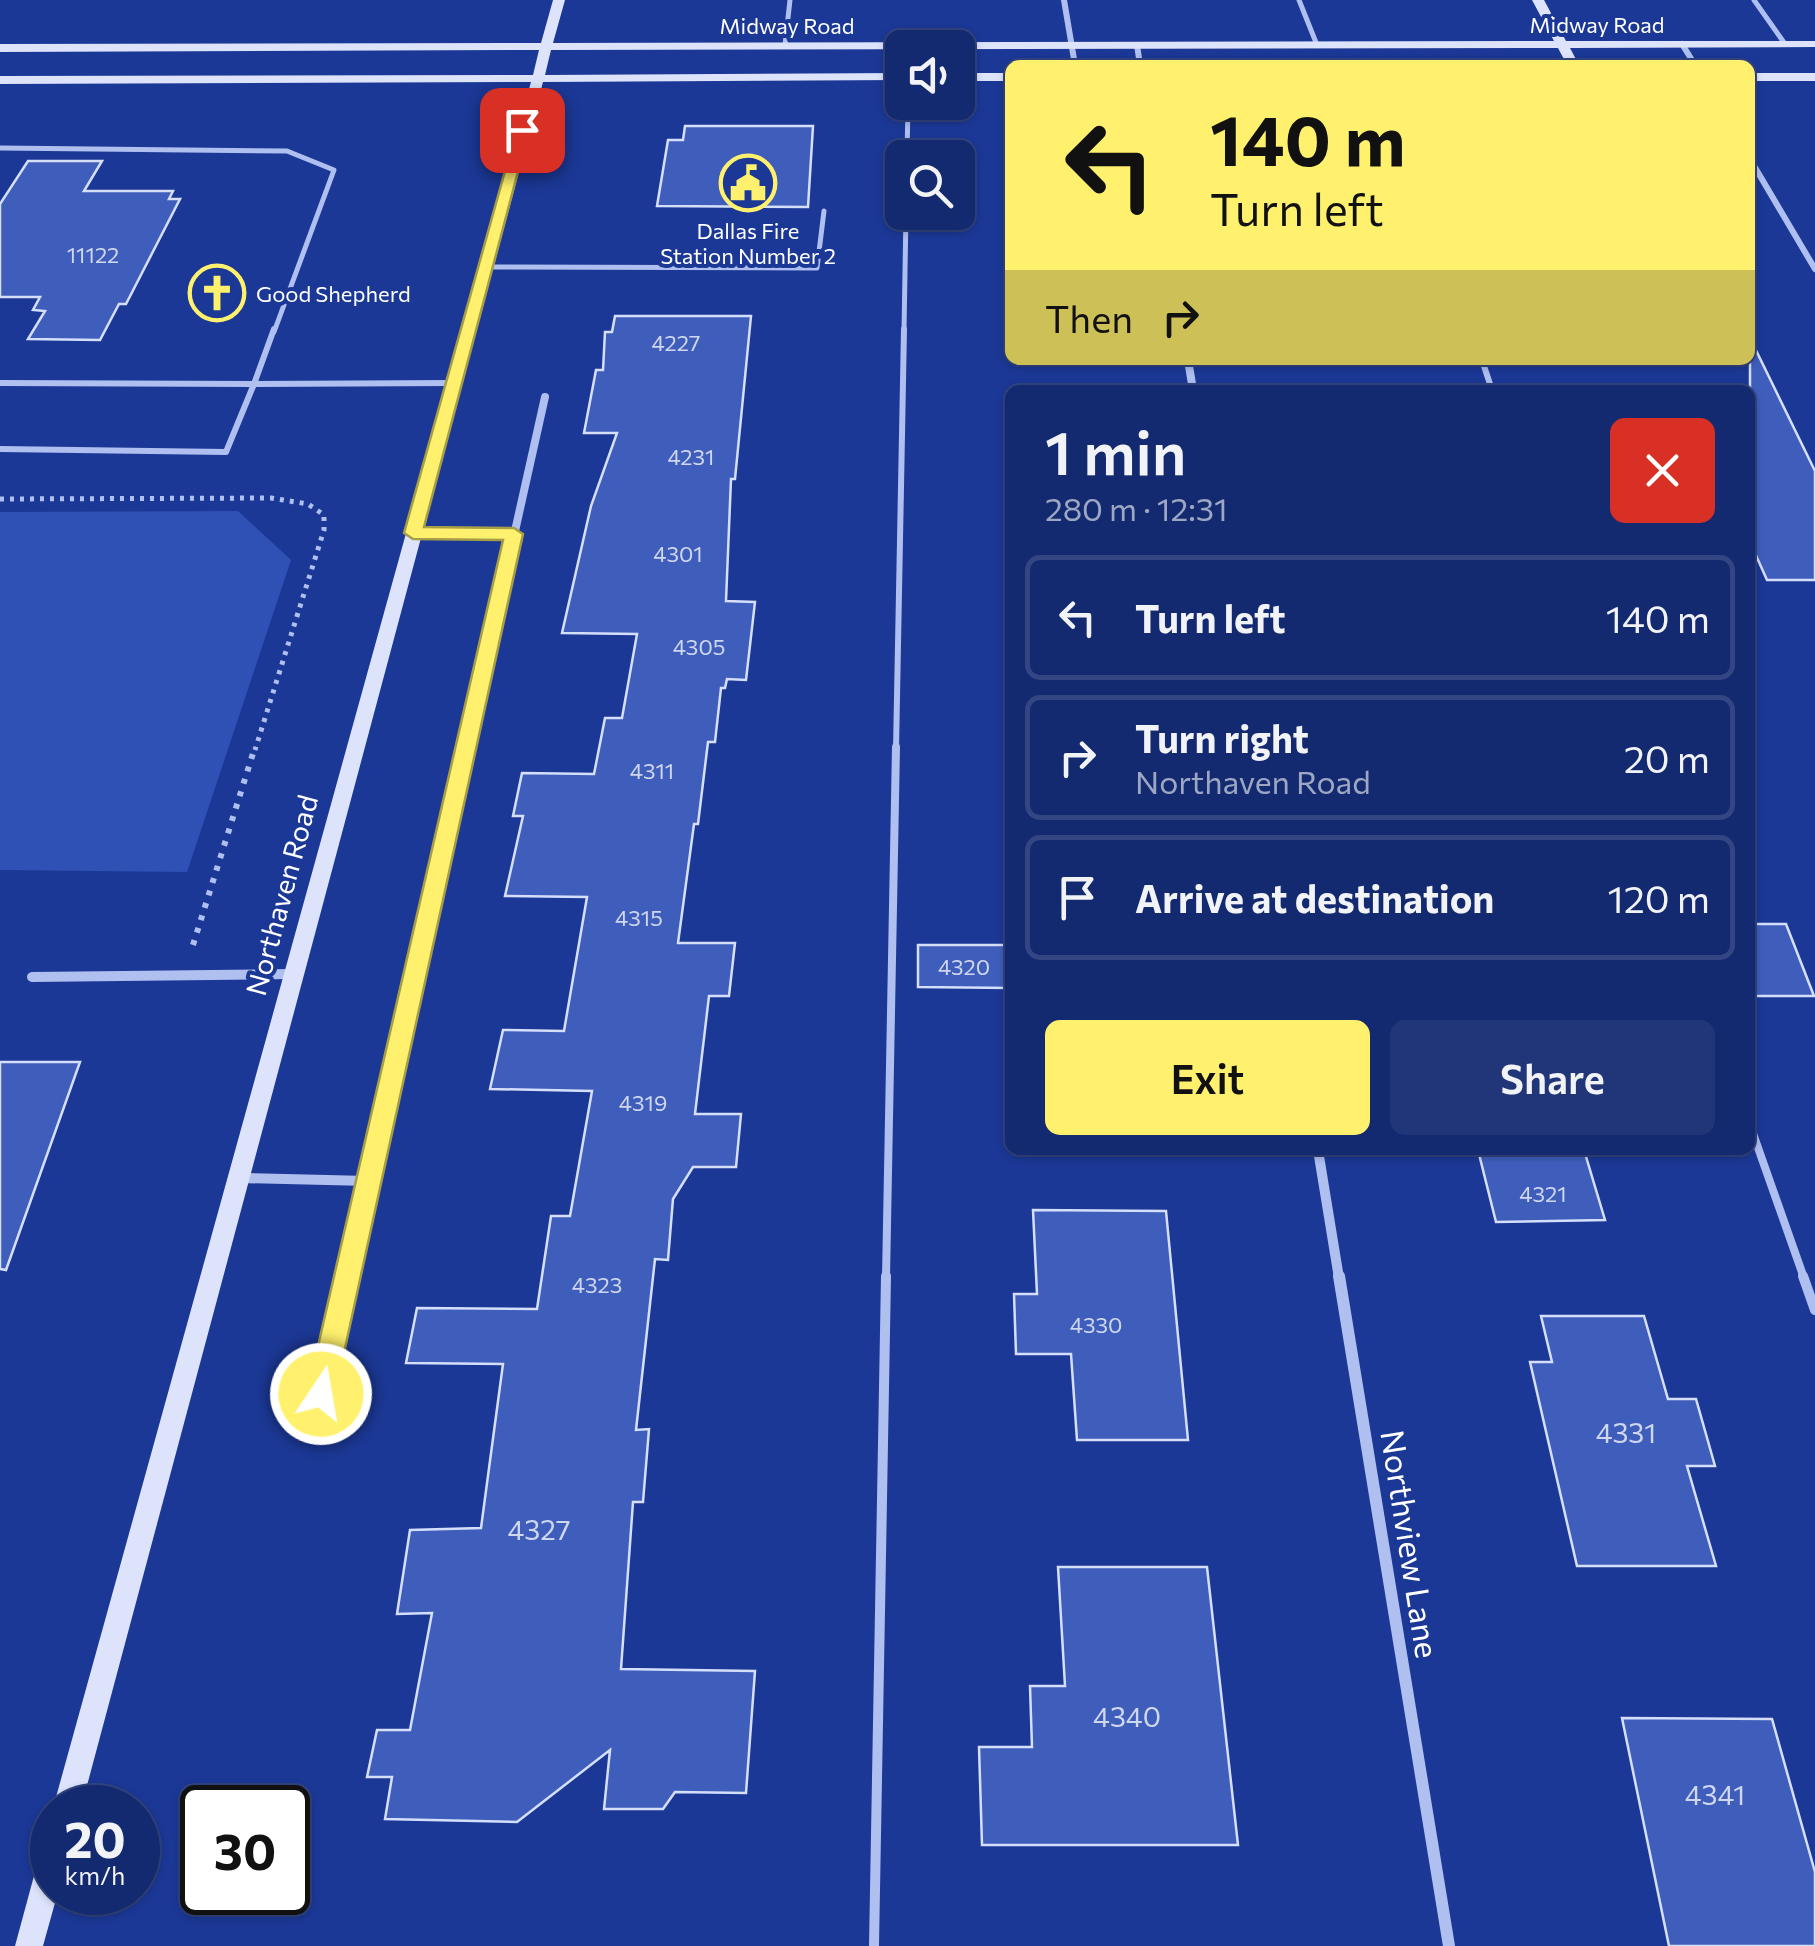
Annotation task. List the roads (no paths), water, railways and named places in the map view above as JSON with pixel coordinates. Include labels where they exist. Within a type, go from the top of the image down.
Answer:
[{"type":"main road","name":"Northaven Road","points":[[73,1785],[558,0]]},
{"type":"main road","points":[[1538,0],[1571,60]]},
{"type":"main road","name":"Midway Road","points":[[0,48],[1815,44]]},
{"type":"main road","name":"Midway Road","points":[[0,80],[885,77]]},
{"type":"main road","points":[[975,77],[1005,77]]},
{"type":"main road","points":[[1755,77],[1815,77]]},
{"type":"main road","points":[[30,1946],[38,1915]]},
{"type":"street","points":[[1064,0],[1074,60]]},
{"type":"street","points":[[1682,44],[1691,60]]},
{"type":"street","points":[[1137,45],[1139,60]]},
{"type":"street","points":[[1755,166],[1815,268]]},
{"type":"street","points":[[321,1394],[545,397]]},
{"type":"street","points":[[413,533],[514,534]]},
{"type":"street","points":[[32,978],[293,974]]},
{"type":"street","name":"Northview Lane","points":[[1319,1155],[1449,1946]]},
{"type":"street","points":[[239,1178],[368,1181]]},
{"type":"lane","points":[[785,45],[790,0]]},
{"type":"lane","points":[[1298,0],[1317,45]]},
{"type":"lane","points":[[1754,0],[1785,44]]},
{"type":"lane","points":[[0,148],[287,152],[334,170],[226,452],[0,449]]},
{"type":"lane","points":[[485,267],[817,268],[824,211]]},
{"type":"lane","points":[[874,1946],[906,230]]},
{"type":"lane","points":[[0,383],[453,383]]},
{"type":"lane","points":[[1755,1139],[1815,1310]]},
{"type":"place","name":"Dallas Fire Station Number 2","points":[[748,183]]},
{"type":"place","name":"Good Shepherd","points":[[217,293]]}]
